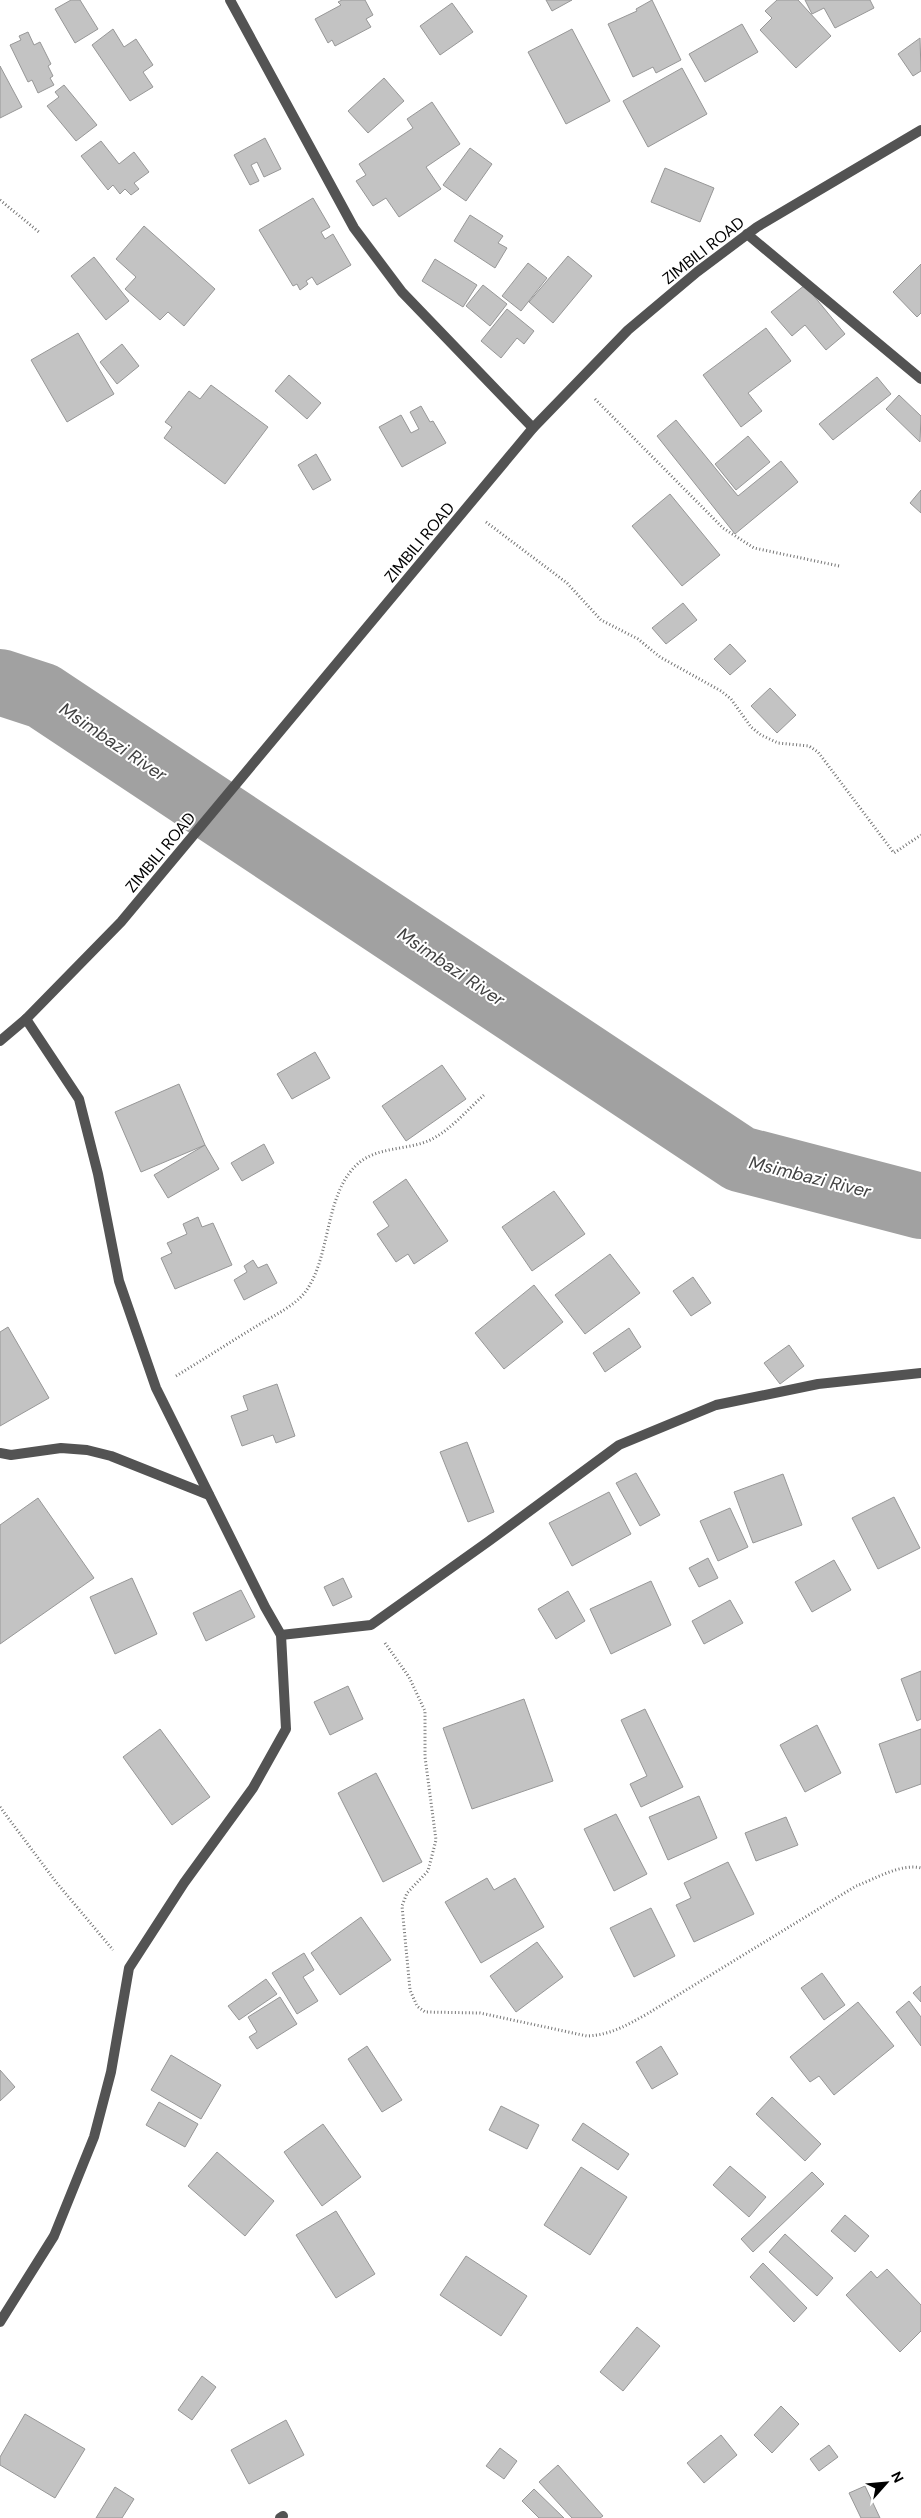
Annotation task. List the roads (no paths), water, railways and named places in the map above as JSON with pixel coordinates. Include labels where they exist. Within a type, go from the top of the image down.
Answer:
[{"type":"street","points":[[230,0],[354,228],[402,292],[533,428]]},
{"type":"street","name":"ZIMBILI ROAD","points":[[0,1040],[26,1019],[121,922],[533,428],[628,330],[697,272],[747,234],[921,130]]},
{"type":"street","points":[[747,234],[921,379]]},
{"type":"street","points":[[0,2322],[54,2236],[94,2136],[111,2072],[128,1968],[184,1883],[253,1788],[286,1729],[281,1635],[265,1608],[156,1388],[119,1281],[98,1174],[79,1099],[26,1019]]},
{"type":"street","points":[[281,1635],[371,1625],[619,1445],[716,1405],[818,1384],[921,1373]]},
{"type":"street","points":[[0,1453],[11,1455],[61,1448],[87,1450],[111,1456],[210,1495]]},
{"type":"waterway","name":"Msimbazi River","points":[[0,682],[43,696],[740,1159],[921,1206]]}]
